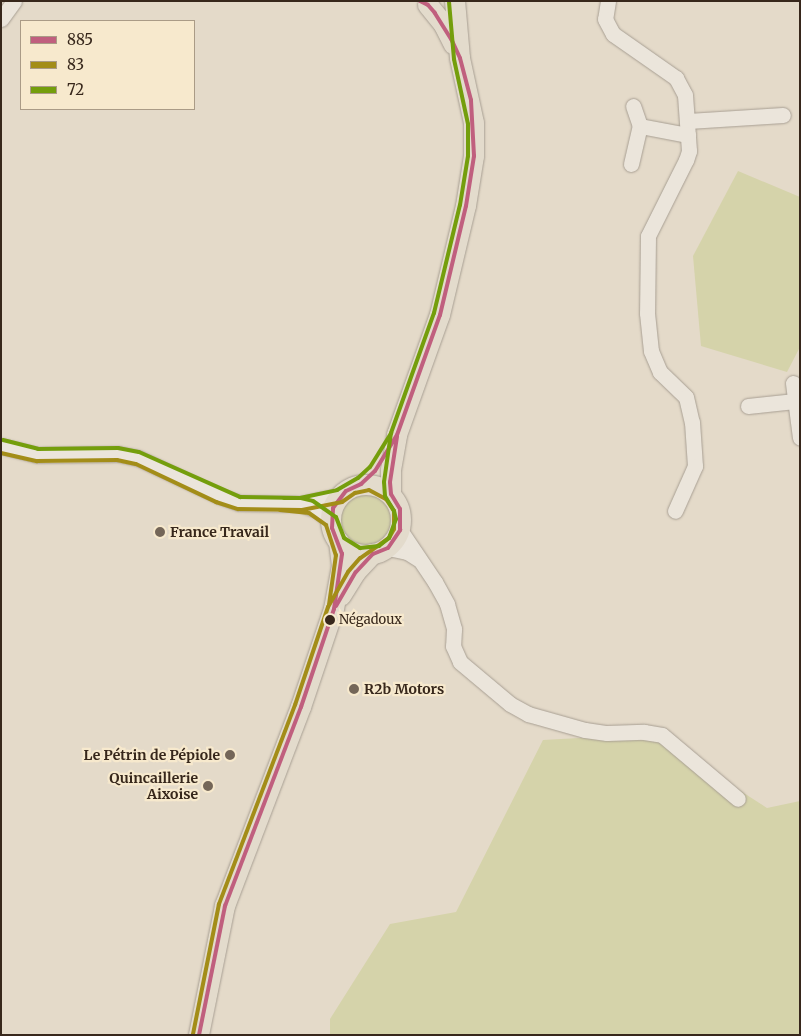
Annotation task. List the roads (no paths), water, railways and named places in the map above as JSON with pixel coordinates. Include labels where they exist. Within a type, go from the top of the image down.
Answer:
[{"type":"main road","points":[[391,494],[391,470],[397,435],[440,315],[466,206],[474,156],[474,130],[470,100],[460,58],[455,1]]},
{"type":"main road","points":[[432,2],[460,58]]},
{"type":"main road","points":[[199,1035],[227,898],[301,707],[334,609],[342,566],[339,542],[331,521],[333,508],[340,496],[352,487],[361,484],[375,471],[397,435]]},
{"type":"main road","points":[[334,609],[353,576],[400,530],[400,509],[391,494],[377,486],[361,484]]},
{"type":"main road","points":[[339,542],[351,551],[380,551]]},
{"type":"street","points":[[1,19],[14,1]]},
{"type":"street","points":[[608,1],[605,19],[613,34],[676,78],[685,95],[689,151],[648,236],[647,313],[651,351],[660,372],[686,397],[692,422],[695,466],[674,512]]},
{"type":"street","points":[[631,164],[640,126],[632,106]]},
{"type":"street","points":[[640,126],[650,126],[670,133],[688,128],[783,115]]},
{"type":"street","points":[[793,382],[800,438]]},
{"type":"street","points":[[748,406],[795,401]]},
{"type":"street","points":[[1,446],[37,455],[124,455],[156,465],[220,496],[239,502],[301,504],[340,496]]},
{"type":"street","points":[[301,504],[317,510],[331,521]]},
{"type":"street","points":[[400,530],[435,582],[447,604],[454,629],[453,646],[460,662],[510,704],[528,714],[584,730],[607,733],[644,732],[662,735],[738,799]]},
{"type":"street","points":[[380,551],[407,552],[418,559]]},
{"type":"place","name":"France Travail","points":[[160,532]]},
{"type":"place","name":"Négadoux","points":[[330,620]]},
{"type":"place","name":"R2b Motors","points":[[354,689]]},
{"type":"place","name":"Le Pétrin de Pépiole","points":[[230,755]]},
{"type":"place","name":"Quincaillerie Aixoise","points":[[208,786]]}]
